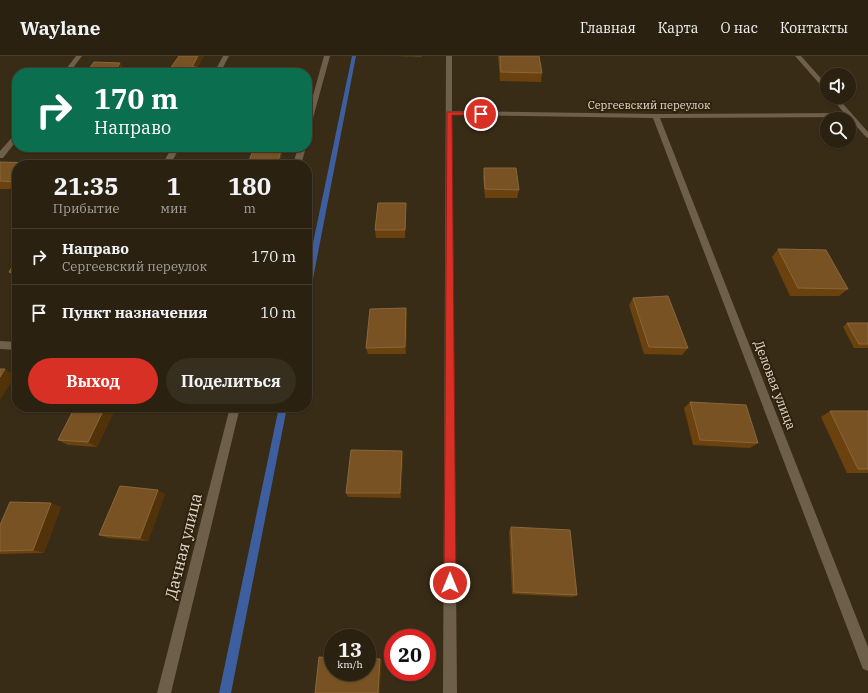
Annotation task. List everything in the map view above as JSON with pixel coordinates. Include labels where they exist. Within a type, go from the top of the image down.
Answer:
[{"type":"street","points":[[70,68],[79,56]]},
{"type":"street","points":[[220,68],[226,56]]},
{"type":"street","points":[[312,111],[327,56]]},
{"type":"street","points":[[449,56],[450,693]]},
{"type":"street","points":[[798,56],[820,81]]},
{"type":"street","points":[[840,104],[847,112]]},
{"type":"street","name":"Сергеевский переулок","points":[[449,113],[656,116],[820,115]]},
{"type":"street","name":"Деловая улица","points":[[656,116],[868,664]]},
{"type":"street","points":[[856,122],[868,136]]},
{"type":"street","points":[[0,156],[12,141]]},
{"type":"street","points":[[0,345],[12,346]]},
{"type":"street","name":"Дачная улица","points":[[164,693],[234,412]]},
{"type":"building","points":[[179,56],[198,56],[192,67],[196,68],[171,68]]},
{"type":"building","points":[[500,56],[539,56],[542,73],[501,72]]},
{"type":"building","points":[[94,62],[120,63],[117,68],[90,68]]},
{"type":"building","points":[[252,152],[281,152],[278,160],[249,160]]},
{"type":"building","points":[[0,162],[12,162],[12,182],[0,181]]},
{"type":"building","points":[[484,168],[516,168],[519,190],[485,189]]},
{"type":"building","points":[[378,203],[406,203],[405,230],[375,230]]},
{"type":"building","points":[[778,249],[826,250],[848,289],[798,288]]},
{"type":"building","points":[[668,296],[688,348],[649,347],[633,298]]},
{"type":"building","points":[[406,308],[405,347],[366,348],[370,309]]},
{"type":"building","points":[[847,323],[868,323],[868,344],[859,344]]},
{"type":"building","points":[[0,369],[5,369],[0,377]]},
{"type":"building","points":[[690,402],[746,405],[758,443],[700,440]]},
{"type":"building","points":[[830,411],[868,411],[868,469],[858,469]]},
{"type":"building","points":[[72,412],[103,412],[88,442],[58,440]]},
{"type":"building","points":[[351,450],[402,451],[400,493],[346,493]]},
{"type":"building","points":[[120,486],[158,490],[140,538],[99,535]]},
{"type":"building","points":[[10,502],[51,503],[33,550],[0,551],[0,525]]},
{"type":"building","points":[[511,527],[570,530],[577,595],[514,592]]},
{"type":"building","points":[[319,657],[324,657],[324,681],[376,681],[376,659],[380,659],[378,693],[315,693]]},
{"type":"waterway","points":[[312,264],[354,56]]},
{"type":"waterway","points":[[225,693],[282,412]]},
{"type":"route","points":[[450,583],[449,113],[481,114]]}]
